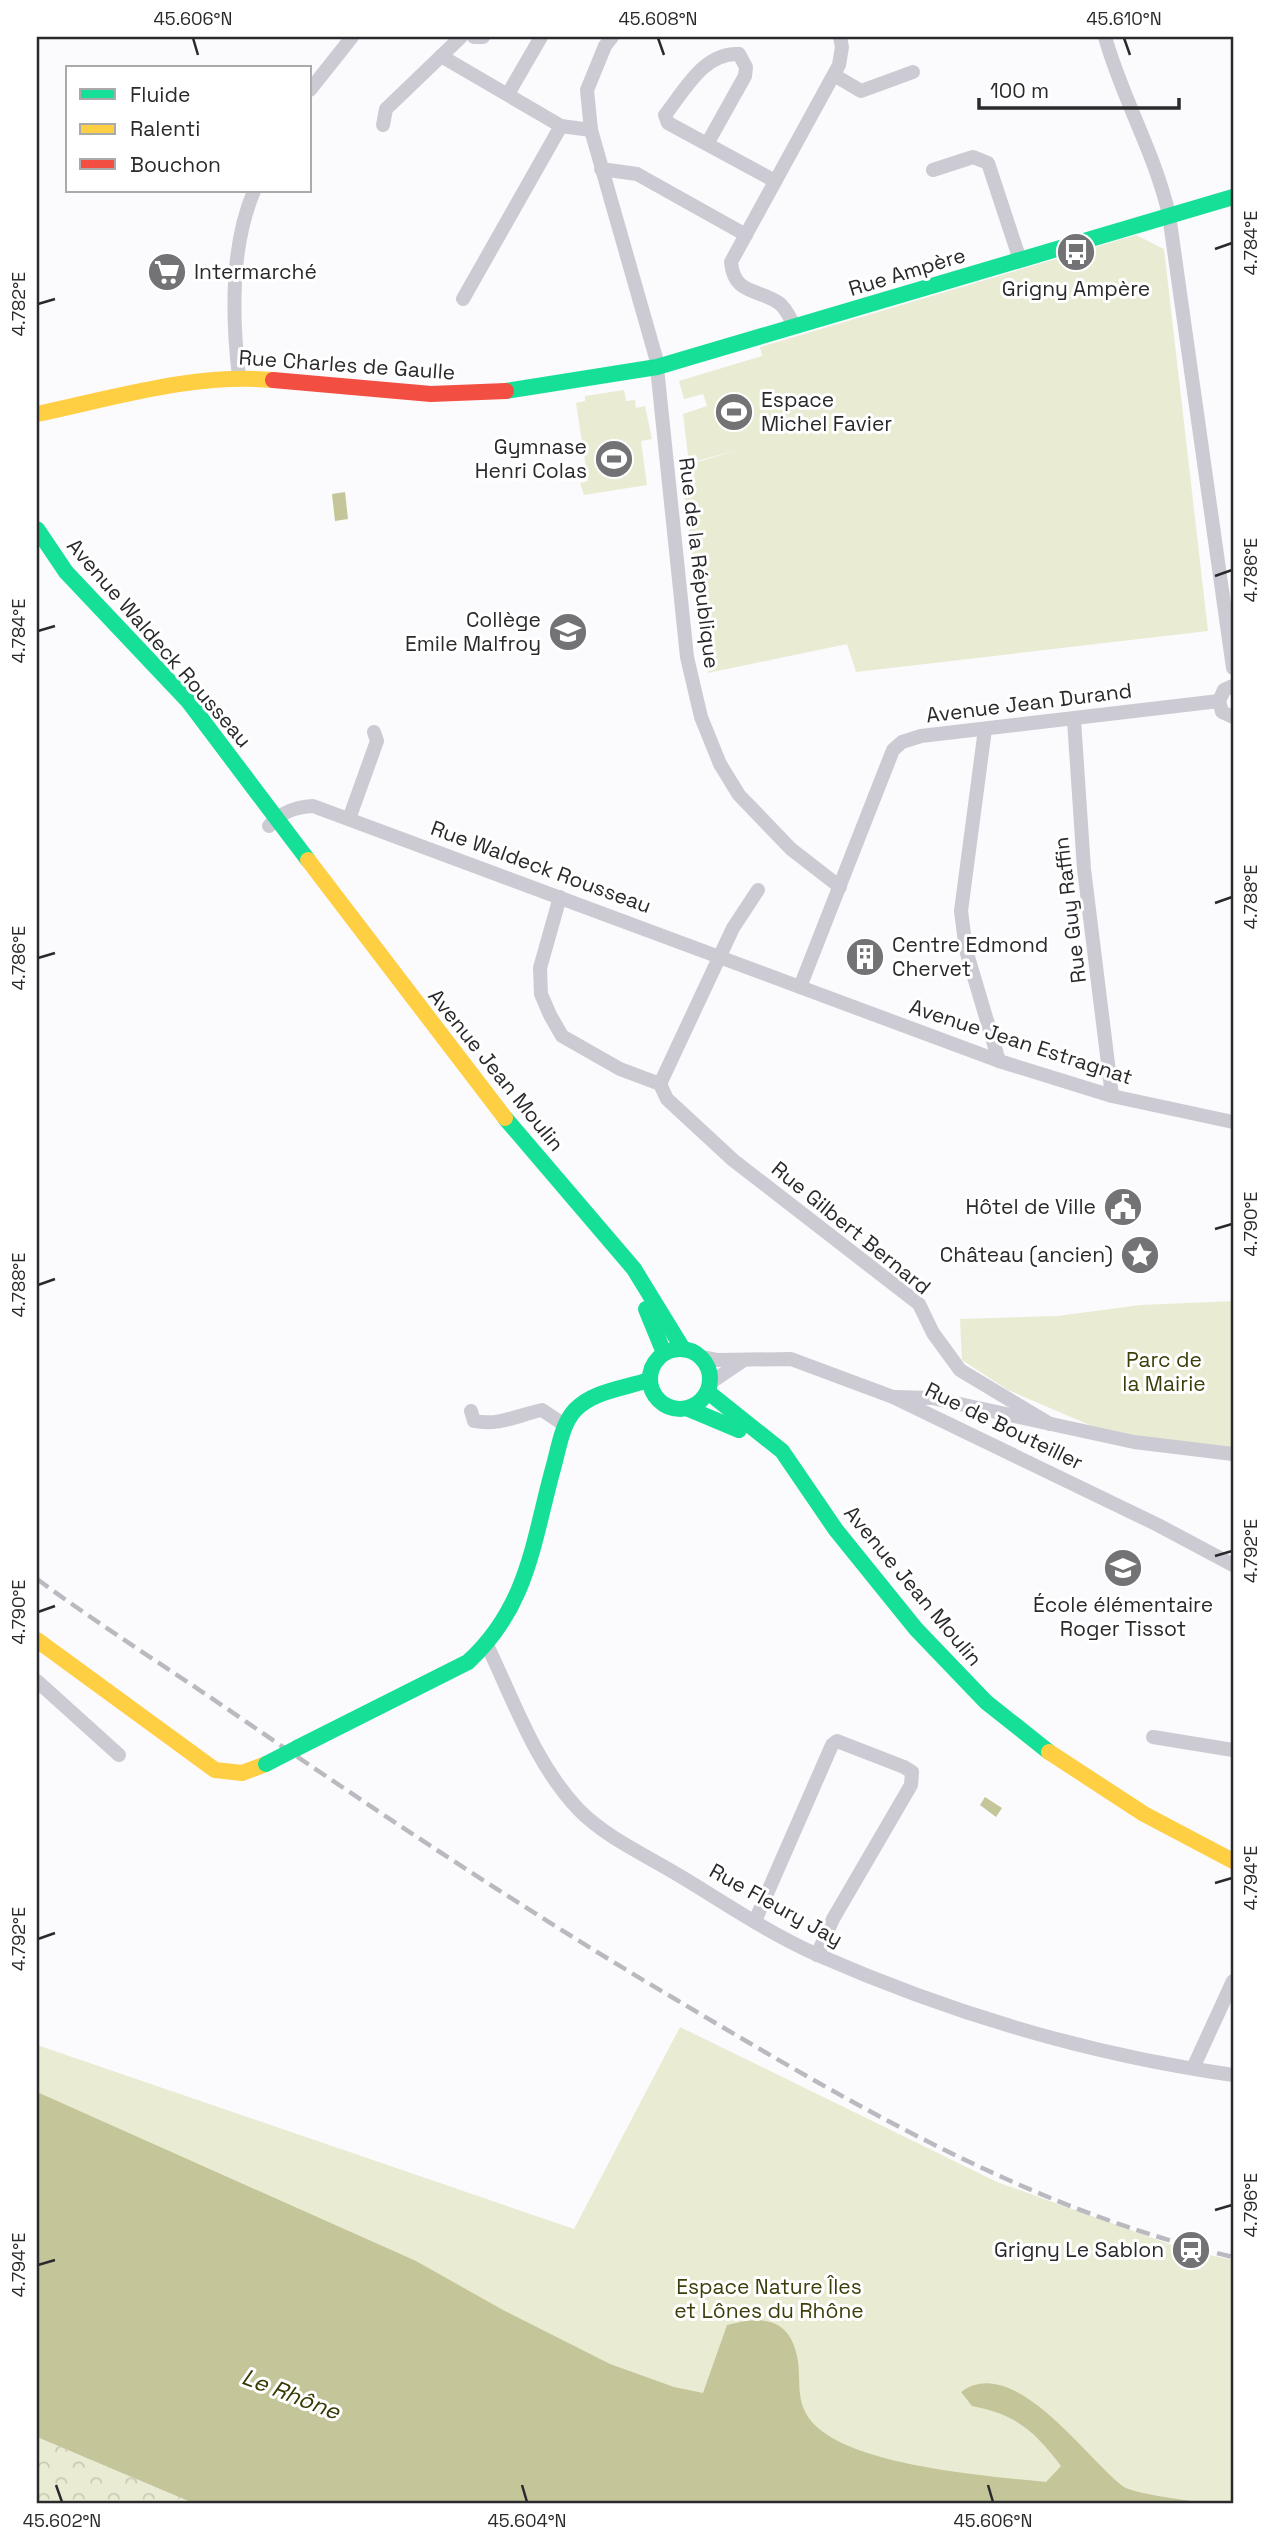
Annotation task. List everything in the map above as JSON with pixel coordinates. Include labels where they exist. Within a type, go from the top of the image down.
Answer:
[{"type":"main road","name":"Rue Ampère","points":[[657,367],[1233,197]]},
{"type":"main road","name":"Rue Charles de Gaulle","points":[[37,414],[207,379],[239,377],[431,394],[491,393],[657,367]]},
{"type":"main road","name":"Avenue Waldeck Rousseau","points":[[37,529],[73,580],[188,701],[273,822]]},
{"type":"main road","name":"Avenue Waldeck Rousseau","points":[[37,544],[163,687],[273,822]]},
{"type":"main road","name":"Avenue Jean Moulin","points":[[273,822],[487,1097],[634,1269],[683,1349]]},
{"type":"main road","name":"Avenue Jean Moulin","points":[[273,822],[400,1000],[619,1267],[646,1310],[664,1353]]},
{"type":"main road","points":[[566,1426],[619,1400],[656,1399],[671,1409],[689,1409],[709,1388],[707,1366],[701,1357],[683,1349],[664,1353],[651,1370],[649,1380],[656,1399]]},
{"type":"main road","points":[[37,1640],[215,1770],[242,1773],[266,1764],[457,1667],[487,1644],[502,1626],[521,1590],[566,1426],[574,1411],[587,1402],[649,1380]]},
{"type":"main road","name":"Avenue Jean Moulin","points":[[709,1388],[726,1411],[782,1451],[810,1494],[914,1627],[994,1712],[1080,1778],[1184,1837],[1233,1861]]},
{"type":"main road","name":"Avenue Jean Moulin","points":[[689,1409],[732,1426],[757,1442],[810,1494]]},
{"type":"street","points":[[312,87],[352,37]]},
{"type":"street","points":[[383,125],[386,109],[461,37]]},
{"type":"street","points":[[474,37],[483,37]]},
{"type":"street","points":[[508,94],[541,37]]},
{"type":"street","name":"Rue de la République","points":[[612,37],[605,46],[587,90],[591,130],[657,367],[687,657],[705,729],[720,764],[739,795],[791,849],[840,887]]},
{"type":"street","points":[[795,327],[782,304],[743,288],[732,276],[731,261],[834,75],[842,47],[840,37]]},
{"type":"street","points":[[1105,37],[1129,105],[1162,184],[1169,215],[1233,668]]},
{"type":"street","points":[[707,144],[745,76],[746,67],[739,54],[724,53],[702,68],[666,115],[667,123],[775,181]]},
{"type":"street","points":[[440,56],[561,126],[591,130]]},
{"type":"street","points":[[834,75],[861,91],[913,72]]},
{"type":"street","points":[[463,299],[561,126]]},
{"type":"street","points":[[933,170],[973,157],[988,163],[1020,260]]},
{"type":"street","points":[[601,169],[637,174],[746,234]]},
{"type":"street","points":[[239,377],[236,278],[240,245],[254,192]]},
{"type":"street","points":[[1233,686],[1224,690],[1219,702],[1222,712],[1233,717]]},
{"type":"street","name":"Avenue Jean Durand","points":[[800,988],[897,746],[921,736],[1219,702]]},
{"type":"street","name":"Rue Guy Raffin","points":[[1074,720],[1086,893],[1104,1006],[1112,1096]]},
{"type":"street","points":[[985,729],[961,911],[966,950],[999,1061]]},
{"type":"street","points":[[349,819],[377,741],[374,732]]},
{"type":"street","name":"Rue Waldeck Rousseau","points":[[273,822],[297,807],[313,806],[720,955],[800,988]]},
{"type":"street","points":[[560,897],[540,968],[541,994],[550,1015],[562,1036],[620,1069],[660,1084],[720,955],[758,890]]},
{"type":"street","name":"Avenue Jean Estragnat","points":[[800,988],[999,1061],[1112,1096],[1233,1122]]},
{"type":"street","name":"Rue Gilbert Bernard","points":[[660,1084],[667,1099],[733,1160],[919,1304],[933,1333],[960,1370],[1050,1424]]},
{"type":"street","name":"Rue de Bouteiller","points":[[701,1357],[791,1359],[893,1397],[1134,1513],[1233,1565]]},
{"type":"street","points":[[709,1388],[745,1359]]},
{"type":"street","points":[[893,1397],[932,1398],[1134,1442],[1233,1454]]},
{"type":"street","points":[[471,1411],[474,1421],[489,1423],[509,1421],[542,1410],[566,1426]]},
{"type":"street","name":"Rue Fleury Jay","points":[[487,1644],[531,1741],[559,1786],[579,1810],[609,1836],[636,1849],[755,1922],[817,1955],[995,2022],[1061,2040],[1233,2075]]},
{"type":"street","points":[[37,1681],[119,1755]]},
{"type":"street","points":[[1153,1737],[1233,1750]]},
{"type":"street","points":[[755,1922],[832,1745],[837,1741],[905,1767],[912,1772],[911,1785],[833,1919],[817,1955]]},
{"type":"street","points":[[1192,2068],[1233,1980]]},
{"type":"green space","points":[[1136,235],[1164,249],[1208,631],[856,672],[847,644],[708,673],[681,467],[738,450],[689,463],[683,414],[707,406],[703,394],[684,399],[679,381],[762,356],[760,347]]},
{"type":"green space","name":"Gymnase Henri Colas","points":[[624,390],[626,401],[635,400],[636,408],[645,406],[652,439],[641,441],[647,485],[584,495],[580,483],[588,481],[576,403],[585,401],[585,396]]},
{"type":"green space","name":"Parc de la Mairie","points":[[1233,1301],[1233,1449],[1106,1432],[1008,1390],[962,1360],[960,1319],[1057,1316],[1141,1305]]},
{"type":"green space","name":"Espace Nature Îles et Lônes du Rhône","points":[[680,2027],[997,2182],[1186,2250],[1233,2260],[1233,2503],[524,2503],[37,2287],[37,2045],[574,2229]]},
{"type":"green space","points":[[37,2437],[193,2503],[37,2503]]},
{"type":"water","points":[[345,492],[348,519],[335,521],[332,494]]},
{"type":"water","points":[[985,1797],[1002,1808],[996,1817],[980,1805]]},
{"type":"water","name":"Le Rhône","points":[[37,2092],[416,2261],[503,2310],[610,2364],[674,2387],[703,2393],[727,2325],[750,2320],[771,2322],[780,2326],[793,2343],[806,2414],[831,2437],[856,2449],[887,2459],[956,2472],[1046,2482],[1061,2466],[1042,2443],[1012,2419],[972,2406],[961,2392],[982,2383],[1004,2386],[1026,2397],[1049,2414],[1124,2487],[1203,2503],[193,2503],[37,2437]]},
{"type":"railway","points":[[37,1579],[504,1894],[808,2077],[944,2150],[1014,2182],[1085,2212],[1158,2237],[1233,2257]]},
{"type":"traffic: fast","points":[[506,391],[657,367],[1233,197]]},
{"type":"traffic: fast","points":[[37,529],[66,572],[188,701],[308,860]]},
{"type":"traffic: fast","points":[[505,1118],[634,1269],[683,1349]]},
{"type":"traffic: fast","points":[[646,1309],[664,1353]]},
{"type":"traffic: fast","points":[[674,1349],[686,1349],[702,1357],[708,1367],[710,1379],[708,1391],[702,1401],[686,1409],[674,1409],[658,1401],[650,1385],[650,1373],[658,1357],[674,1349]]},
{"type":"traffic: fast","points":[[297,1748],[468,1662],[488,1641],[504,1618],[526,1571],[567,1422],[575,1410],[591,1398],[649,1380]]},
{"type":"traffic: fast","points":[[708,1392],[782,1451],[836,1530],[916,1629],[986,1702],[1049,1752]]},
{"type":"traffic: fast","points":[[689,1409],[739,1430]]},
{"type":"traffic: fast","points":[[266,1764],[297,1748]]},
{"type":"traffic: slow","points":[[37,414],[183,383],[273,380]]},
{"type":"traffic: slow","points":[[308,860],[505,1118]]},
{"type":"traffic: slow","points":[[37,1640],[215,1770],[242,1773],[266,1764]]},
{"type":"traffic: slow","points":[[1049,1752],[1144,1814],[1233,1861]]},
{"type":"traffic: jam","points":[[273,380],[431,394],[506,391]]},
{"type":"place","name":"Grigny Ampère","points":[[1076,252]]},
{"type":"place","name":"Intermarché","points":[[167,272]]},
{"type":"place","name":"Espace Michel Favier","points":[[734,412]]},
{"type":"place","name":"Gymnase Henri Colas","points":[[614,459]]},
{"type":"place","name":"Collège Emile Malfroy","points":[[568,632]]},
{"type":"place","name":"Centre Edmond Chervet","points":[[865,957]]},
{"type":"place","name":"Hôtel de Ville","points":[[1123,1207]]},
{"type":"place","name":"Château (ancien)","points":[[1140,1255]]},
{"type":"place","name":"École élémentaire Roger Tissot","points":[[1123,1568]]},
{"type":"place","name":"Grigny Le Sablon","points":[[1191,2250]]}]
